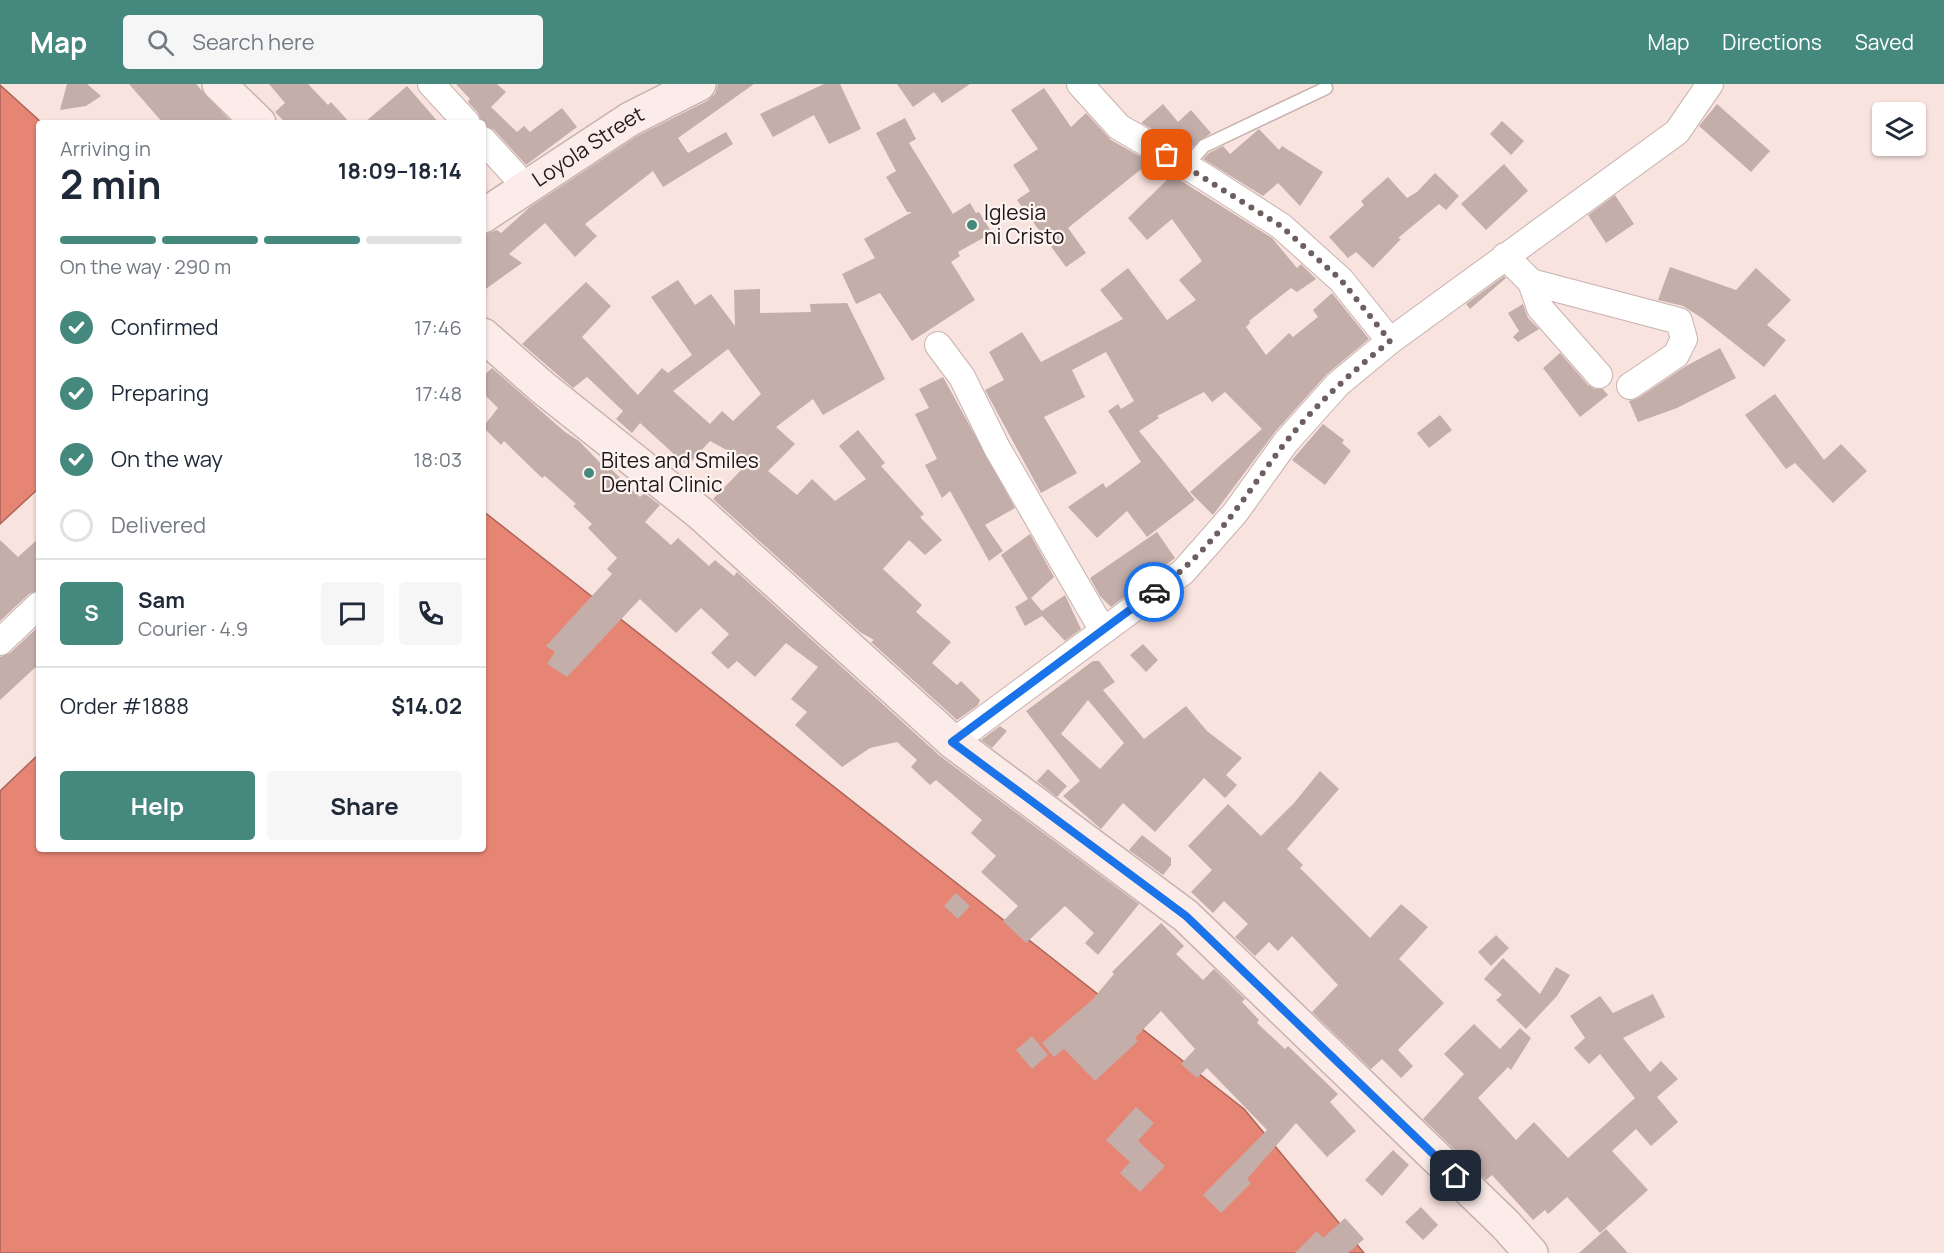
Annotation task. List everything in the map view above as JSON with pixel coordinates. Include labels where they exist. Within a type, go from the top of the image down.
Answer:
[{"type":"street","points":[[219,84],[256,120]]},
{"type":"street","points":[[431,84],[464,120]]},
{"type":"street","points":[[1080,84],[1119,127],[1281,226],[1341,280],[1390,341]]},
{"type":"street","points":[[952,742],[1183,572],[1235,513],[1286,442],[1338,384],[1390,341],[1677,132],[1710,84]]},
{"type":"street","name":"Loyola Street","points":[[486,214],[525,186],[630,119],[692,86]]},
{"type":"street","points":[[486,143],[525,186]]},
{"type":"street","points":[[1505,256],[1531,282],[1540,308],[1599,375]]},
{"type":"street","points":[[1531,282],[1679,321],[1684,339],[1676,355],[1630,386]]},
{"type":"street","points":[[486,338],[542,387],[700,513],[952,742],[1186,916],[1497,1216],[1531,1253]]},
{"type":"street","points":[[938,345],[962,377],[997,448],[1102,630]]},
{"type":"street","points":[[0,642],[36,608]]},
{"type":"lane","points":[[1186,166],[1204,146],[1326,88]]},
{"type":"shaded area","points":[[0,85],[39,120],[36,120],[36,491],[0,524]]},
{"type":"shaded area","points":[[486,513],[1244,1109],[1364,1253],[0,1253],[0,791],[36,757],[36,852],[486,852]]},
{"type":"building","points":[[67,84],[87,84],[101,96],[86,106],[60,110]]},
{"type":"building","points":[[129,84],[196,84],[229,120],[160,120]]},
{"type":"building","points":[[269,84],[308,84],[328,105],[331,102],[347,120],[283,120],[275,112],[285,103]]},
{"type":"building","points":[[456,84],[497,84],[506,92],[491,107],[517,132],[524,126],[530,132],[562,108],[577,127],[526,165],[494,130],[486,126],[486,120],[481,120],[468,102],[470,99]]},
{"type":"building","points":[[718,84],[754,84],[678,138],[688,153],[726,132],[733,144],[663,187],[653,171],[585,224],[597,236],[575,257],[545,223],[509,254],[522,263],[486,289],[486,234],[497,230],[501,233],[530,207],[639,135],[707,101],[715,94]]},
{"type":"building","points":[[824,84],[840,84],[861,129],[829,144],[814,115],[773,137],[760,114]]},
{"type":"building","points":[[897,84],[970,84],[942,103],[934,92],[913,107]]},
{"type":"building","points":[[407,86],[436,120],[367,120]]},
{"type":"building","points":[[1044,88],[1071,127],[1086,113],[1111,140],[1150,162],[1068,228],[1086,253],[1066,267],[1017,200],[1030,191],[1013,165],[1038,149],[1011,110]]},
{"type":"building","points":[[1163,104],[1178,122],[1191,110],[1211,133],[1192,147],[1183,136],[1175,142],[1141,123]]},
{"type":"building","points":[[1717,104],[1770,151],[1751,172],[1699,126]]},
{"type":"building","points":[[905,118],[916,139],[909,143],[953,214],[970,203],[976,213],[979,212],[992,233],[958,252],[960,256],[951,262],[975,300],[912,341],[880,293],[856,304],[842,274],[875,258],[864,239],[912,212],[907,212],[886,177],[896,171],[876,133]]},
{"type":"building","points":[[1502,121],[1524,141],[1511,155],[1490,134]]},
{"type":"building","points":[[1259,129],[1279,150],[1282,146],[1323,172],[1300,206],[1278,183],[1263,196],[1203,159],[1223,146],[1230,154]]},
{"type":"building","points":[[1504,164],[1528,191],[1486,230],[1461,204]]},
{"type":"building","points":[[1435,173],[1459,196],[1446,210],[1439,204],[1398,238],[1401,239],[1373,268],[1356,252],[1348,258],[1329,237],[1364,205],[1361,201],[1388,177],[1407,198],[1417,192]]},
{"type":"building","points":[[1172,175],[1272,238],[1297,268],[1301,264],[1316,279],[1297,292],[1291,288],[1249,321],[1246,327],[1266,355],[1289,333],[1293,337],[1318,317],[1313,310],[1332,293],[1369,339],[1327,374],[1275,432],[1213,515],[1190,492],[1262,429],[1225,392],[1212,402],[1204,392],[1157,416],[1159,418],[1139,431],[1195,500],[1147,537],[1127,511],[1097,538],[1068,507],[1103,483],[1106,488],[1141,462],[1108,411],[1118,404],[1121,409],[1134,401],[1106,352],[1072,370],[1085,397],[1044,417],[1077,473],[1041,493],[985,390],[1004,380],[989,352],[1022,332],[1041,362],[1123,319],[1100,290],[1128,268],[1167,320],[1196,300],[1179,280],[1202,261],[1172,219],[1147,240],[1128,218]]},
{"type":"building","points":[[1615,195],[1634,224],[1606,243],[1588,215]]},
{"type":"building","points":[[1670,267],[1736,290],[1756,268],[1791,300],[1767,325],[1786,340],[1764,367],[1702,318],[1683,306],[1658,300]]},
{"type":"building","points":[[1504,276],[1506,278],[1470,309],[1466,304]]},
{"type":"building","points":[[678,280],[695,305],[711,294],[735,326],[734,290],[760,289],[760,313],[811,312],[810,304],[847,303],[885,379],[823,415],[813,399],[776,427],[795,444],[768,471],[797,495],[812,479],[835,501],[866,479],[839,446],[858,430],[885,463],[881,466],[924,514],[920,517],[942,540],[925,555],[909,540],[883,569],[922,605],[916,612],[951,642],[932,663],[957,685],[961,681],[980,700],[978,705],[957,720],[871,642],[874,640],[860,632],[713,499],[749,462],[710,441],[687,466],[640,423],[632,433],[616,419],[623,411],[587,377],[573,388],[522,344],[586,282],[611,306],[582,337],[638,395],[662,368],[668,373],[692,355],[651,297]],"holes":[[[728,349],[761,394],[733,421],[722,411],[710,424],[673,391]]]},
{"type":"building","points":[[1523,304],[1528,318],[1539,329],[1518,342],[1513,337],[1519,331],[1508,313]]},
{"type":"building","points":[[1720,348],[1736,378],[1677,408],[1638,422],[1629,401],[1638,398],[1686,366]]},
{"type":"building","points":[[1560,353],[1588,385],[1595,389],[1603,389],[1608,395],[1580,417],[1543,368]]},
{"type":"building","points":[[492,368],[565,432],[579,441],[608,471],[610,468],[640,497],[644,493],[660,505],[645,522],[671,545],[678,538],[709,566],[715,560],[734,576],[737,572],[940,756],[1139,904],[1098,955],[1085,943],[1094,933],[1065,906],[1026,943],[1003,921],[1018,906],[981,872],[996,856],[971,833],[982,820],[936,780],[930,785],[911,767],[917,760],[897,742],[870,748],[842,767],[795,725],[807,712],[791,699],[818,667],[786,643],[755,677],[737,661],[728,669],[711,653],[729,634],[701,608],[676,633],[640,599],[567,677],[547,664],[555,652],[546,646],[612,574],[607,569],[617,558],[588,528],[592,524],[573,506],[576,504],[545,476],[542,478],[504,441],[501,445],[486,430],[486,423],[498,408],[486,396],[486,373]]},
{"type":"building","points":[[943,377],[1015,508],[985,525],[1003,551],[989,561],[950,491],[942,498],[925,465],[937,459],[915,414],[929,408],[919,389]]},
{"type":"building","points":[[1775,394],[1824,460],[1841,444],[1867,471],[1833,503],[1795,463],[1786,469],[1745,415]]},
{"type":"building","points":[[1440,415],[1452,430],[1429,448],[1417,433]]},
{"type":"building","points":[[1323,424],[1344,440],[1342,443],[1351,451],[1325,485],[1292,460]]},
{"type":"building","points":[[1157,532],[1175,558],[1111,607],[1100,596],[1090,578]]},
{"type":"building","points":[[1030,534],[1054,577],[1031,598],[1042,611],[1065,595],[1081,629],[1065,641],[1042,616],[1025,626],[1015,607],[1028,599],[1001,555]]},
{"type":"building","points":[[0,540],[18,557],[36,541],[36,591],[29,594],[0,621]]},
{"type":"building","points":[[36,629],[36,667],[0,700],[0,657],[10,653]]},
{"type":"building","points":[[1143,644],[1158,660],[1146,672],[1130,655]]},
{"type":"building","points":[[1093,661],[1099,661],[1115,682],[1103,690],[1144,739],[1186,706],[1207,731],[1242,758],[1226,775],[1237,785],[1225,798],[1204,778],[1155,832],[1123,803],[1101,829],[1063,796],[1080,781],[1026,711]],"holes":[[[1088,700],[1124,743],[1100,769],[1061,734]]]},
{"type":"building","points":[[1000,726],[1007,731],[992,748],[981,740]]},
{"type":"building","points":[[1048,769],[1067,786],[1057,797],[1037,781]]},
{"type":"building","points":[[1320,771],[1339,789],[1287,849],[1303,865],[1300,868],[1370,938],[1401,904],[1428,927],[1399,959],[1444,1003],[1398,1050],[1413,1066],[1401,1078],[1382,1059],[1371,1069],[1312,1012],[1338,985],[1292,936],[1278,951],[1269,942],[1255,956],[1235,937],[1248,924],[1224,901],[1213,913],[1191,892],[1212,870],[1188,846],[1228,804],[1261,836],[1294,803]]},
{"type":"building","points":[[1142,835],[1171,858],[1171,865],[1163,875],[1129,850]]},
{"type":"building","points":[[956,893],[970,906],[958,919],[944,906]]},
{"type":"building","points":[[1161,923],[1184,946],[1176,954],[1203,980],[1214,969],[1245,999],[1242,1002],[1259,1020],[1257,1023],[1285,1049],[1288,1046],[1338,1094],[1330,1102],[1356,1131],[1327,1157],[1296,1123],[1247,1179],[1251,1183],[1221,1213],[1203,1195],[1267,1130],[1207,1068],[1197,1078],[1181,1064],[1195,1049],[1161,1011],[1135,1038],[1138,1041],[1095,1081],[1064,1049],[1054,1057],[1042,1043],[1092,1000],[1114,974],[1112,972]]},
{"type":"building","points":[[1496,935],[1509,948],[1491,966],[1478,952]]},
{"type":"building","points":[[1503,958],[1540,994],[1556,967],[1570,975],[1557,996],[1526,1029],[1496,1000],[1502,995],[1484,979]]},
{"type":"building","points":[[1653,994],[1665,1017],[1623,1038],[1650,1072],[1661,1061],[1678,1079],[1657,1097],[1678,1122],[1651,1146],[1636,1129],[1612,1151],[1648,1190],[1600,1233],[1567,1197],[1548,1214],[1545,1210],[1533,1220],[1492,1175],[1486,1180],[1423,1119],[1464,1074],[1444,1054],[1474,1024],[1500,1049],[1520,1028],[1531,1038],[1511,1070],[1508,1067],[1478,1098],[1516,1140],[1534,1122],[1568,1158],[1635,1098],[1600,1054],[1589,1064],[1574,1048],[1585,1038],[1570,1016],[1600,996],[1613,1013]]},
{"type":"building","points":[[1032,1036],[1048,1055],[1032,1069],[1016,1050]]},
{"type":"building","points":[[1136,1107],[1154,1123],[1138,1141],[1165,1166],[1140,1192],[1120,1173],[1130,1162],[1106,1140]]},
{"type":"building","points":[[1393,1150],[1409,1165],[1382,1196],[1365,1180]]},
{"type":"building","points":[[1421,1207],[1438,1225],[1423,1240],[1405,1222]]},
{"type":"building","points":[[1345,1218],[1364,1239],[1348,1253],[1295,1253],[1317,1231],[1323,1238]]},
{"type":"building","points":[[1606,1229],[1628,1253],[1579,1253]]},
{"type":"way so far","points":[[1154,592],[1183,572],[1235,513],[1286,442],[1338,384],[1390,341],[1341,280],[1281,226],[1167,155]]},
{"type":"place","name":"Iglesia ni Cristo","points":[[972,225]]},
{"type":"place","name":"Bites and Smiles Dental Clinic","points":[[589,473]]},
{"type":"route","points":[[1154,592],[952,742],[1186,916],[1456,1176]]}]
